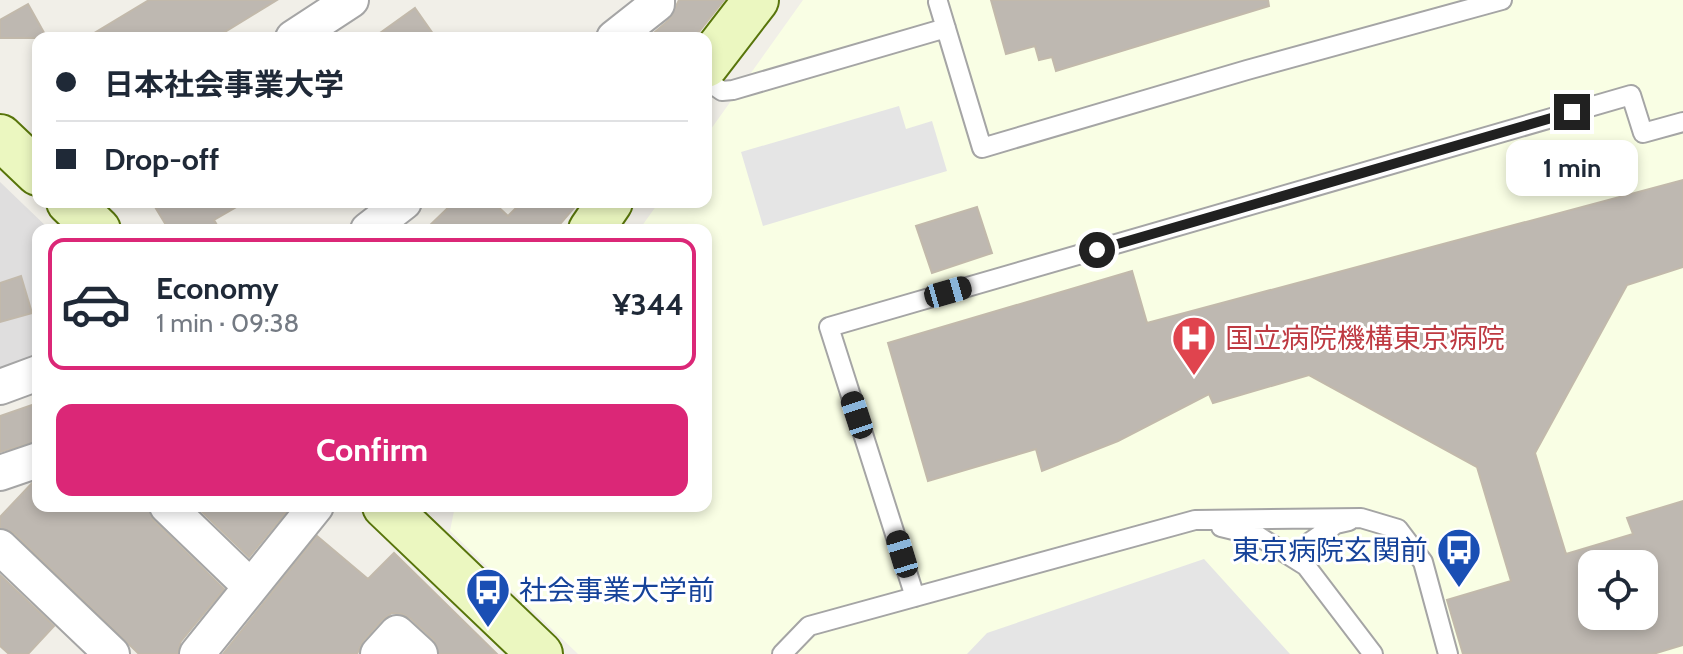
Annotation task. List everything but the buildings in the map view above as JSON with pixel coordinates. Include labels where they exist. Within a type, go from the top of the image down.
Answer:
[{"type":"street","points":[[302,32],[351,0]]},
{"type":"street","points":[[622,32],[657,4],[657,0]]},
{"type":"street","points":[[712,57],[756,0]]},
{"type":"street","points":[[0,137],[32,167]]},
{"type":"street","points":[[75,208],[92,224]]},
{"type":"street","points":[[376,224],[396,208]]},
{"type":"street","points":[[0,387],[32,375]]},
{"type":"street","points":[[0,473],[32,462]]},
{"type":"street","points":[[173,512],[250,586]]},
{"type":"street","points":[[197,654],[311,512]]},
{"type":"street","points":[[403,513],[540,654]]},
{"type":"street","points":[[0,547],[112,654]]},
{"type":"street","points":[[378,654],[397,633],[420,654]]},
{"type":"lane","points":[[938,2],[982,148],[1247,70],[1502,0]]},
{"type":"lane","points":[[712,84],[722,91],[733,90],[946,28]]},
{"type":"lane","points":[[915,597],[829,327],[1631,95],[1643,133],[1683,122]]},
{"type":"lane","points":[[782,654],[809,626],[1195,520],[1361,518],[1398,529],[1423,562],[1448,654]]},
{"type":"lane","points":[[1306,566],[1310,542],[1336,524],[1361,518]]},
{"type":"lane","points":[[1195,520],[1258,536],[1306,566],[1373,654]]},
{"type":"shaded area","name":"国立病院機構東京病院","points":[[803,0],[1683,0],[1683,654],[578,654],[450,531],[454,512],[712,512],[712,224],[643,224],[655,208],[712,208],[712,128]]},
{"type":"shaded area","points":[[899,106],[906,129],[932,121],[947,171],[763,226],[741,152]]},
{"type":"shaded area","points":[[0,182],[44,224],[32,224],[32,356],[0,368]]},
{"type":"shaded area","points":[[1204,559],[1290,654],[967,654],[987,633]]},
{"type":"place","name":"国立病院機構東京病院","points":[[1194,377]]},
{"type":"place","name":"東京病院玄関前","points":[[1459,589]]},
{"type":"place","name":"社会事業大学前","points":[[488,629]]},
{"type":"route","points":[[1097,250],[1572,112]]}]
